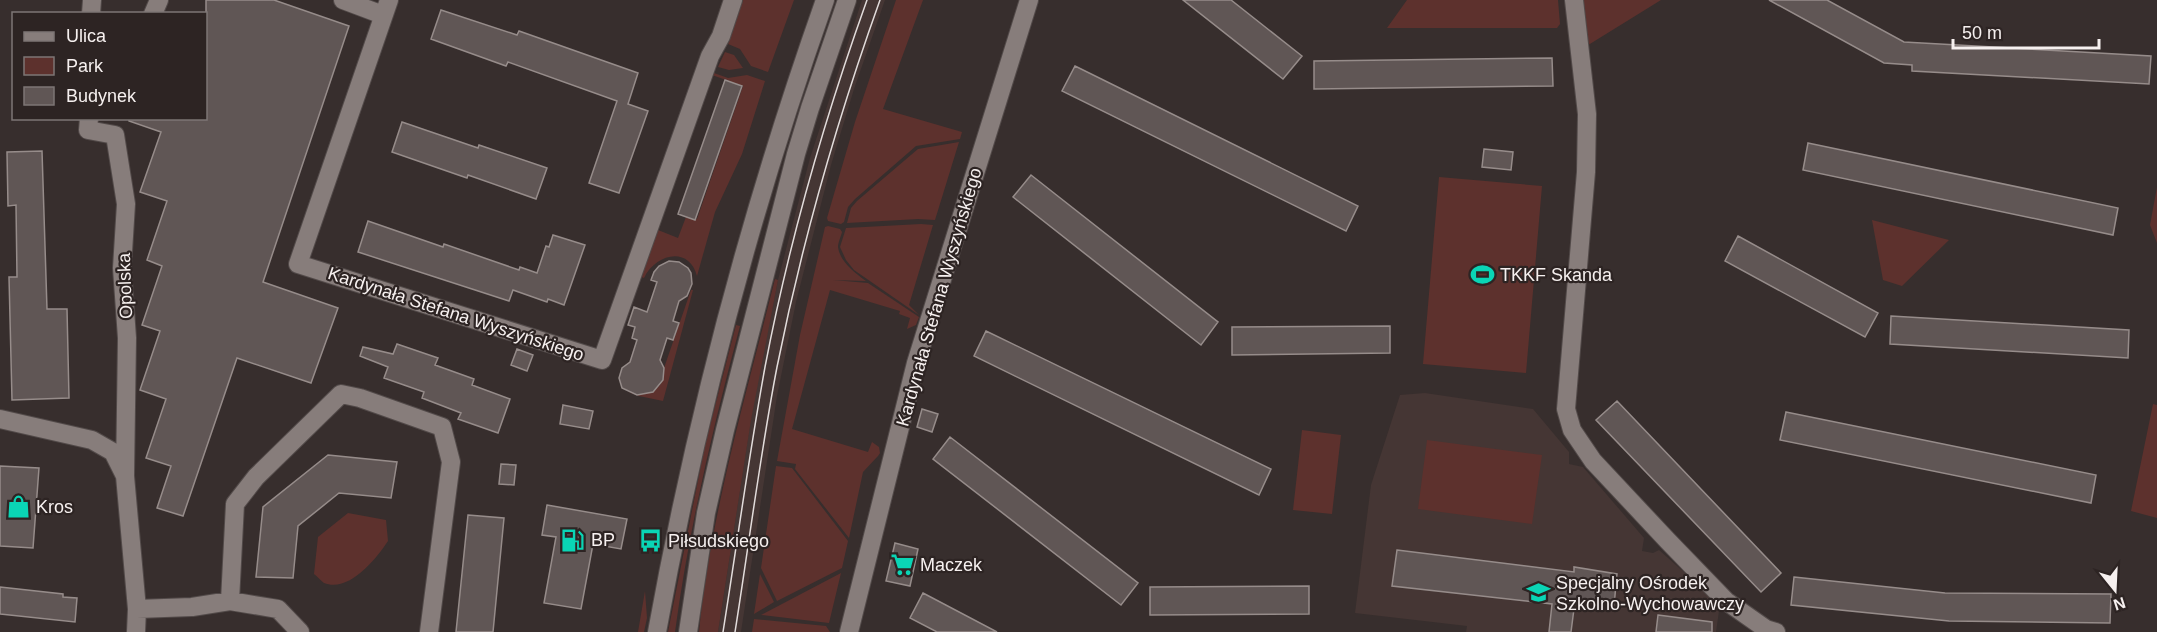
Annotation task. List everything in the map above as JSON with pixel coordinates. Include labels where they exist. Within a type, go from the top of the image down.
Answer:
[{"type":"street","name":"Kardynała Stefana Wyszyńskiego","points":[[343,0],[386,8],[298,264],[602,360],[710,56],[721,36],[733,0]]},
{"type":"street","points":[[657,632],[698,428],[746,243],[790,100],[825,0]]},
{"type":"street","points":[[688,632],[706,513],[727,421],[796,154],[847,0]]},
{"type":"street","name":"Kardynała Stefana Wyszyńskiego","points":[[849,632],[916,363],[1029,0]]},
{"type":"street","points":[[1574,0],[1587,114],[1586,172],[1566,409],[1572,430],[1593,460],[1726,601],[1766,629],[1776,632]]},
{"type":"street","name":"Opolska","points":[[89,120],[88,130],[115,135],[126,204],[122,268],[127,338],[125,476],[137,609],[136,632]]},
{"type":"street","points":[[230,600],[235,504],[256,477],[341,394],[360,398],[442,427],[451,462],[429,632]]},
{"type":"street","name":"Opolska","points":[[0,418],[92,440],[113,452],[125,476]]},
{"type":"street","points":[[137,609],[192,607],[230,600],[278,609],[300,632]]},
{"type":"shaded area","points":[[862,0],[885,0],[831,165],[796,302],[777,396],[741,632],[718,632],[755,392],[778,280],[810,158]]},
{"type":"shaded area","points":[[1425,393],[1533,409],[1569,452],[1569,464],[1583,467],[1644,538],[1642,551],[1653,553],[1659,550],[1720,604],[1716,632],[1466,632],[1467,626],[1355,613],[1371,485],[1400,395]]},
{"type":"green space","points":[[743,0],[794,0],[768,72],[751,66],[740,49],[728,44]]},
{"type":"green space","points":[[896,0],[923,0],[883,109],[962,132],[960,139],[916,146],[855,199],[848,207],[844,222],[841,224],[828,221],[855,122]]},
{"type":"green space","points":[[1407,0],[1558,0],[1560,24],[1557,28],[1387,28]]},
{"type":"green space","points":[[1580,0],[1661,0],[1585,47]]},
{"type":"green space","points":[[725,52],[734,55],[743,68],[729,70],[718,67]]},
{"type":"green space","points":[[714,73],[728,78],[747,75],[765,81],[742,154],[715,212],[697,276],[693,266],[687,260],[672,256],[656,263],[644,278],[641,277],[658,230],[678,238],[686,217],[697,219],[743,86],[712,75]]},
{"type":"green space","points":[[959,142],[935,220],[847,223],[851,208],[857,201],[918,149]]},
{"type":"green space","name":"TKKF Skanda","points":[[1439,177],[1542,186],[1526,373],[1423,364]]},
{"type":"green space","points":[[2157,187],[2157,243],[2150,225]]},
{"type":"green space","points":[[1872,220],[1949,240],[1902,286],[1883,280]]},
{"type":"green space","points":[[933,225],[909,305],[919,315],[854,270],[840,247],[846,228]]},
{"type":"green space","points":[[825,227],[840,229],[842,232],[838,247],[842,258],[866,281],[833,280],[868,283],[919,317],[916,325],[907,329],[910,318],[899,314],[900,311],[830,290],[792,429],[868,452],[872,442],[879,447],[880,453],[863,472],[849,538],[795,469],[796,464],[777,461],[800,335]]},
{"type":"green space","points":[[775,279],[778,280],[751,420],[718,632],[699,632],[721,498]]},
{"type":"green space","points":[[691,290],[693,290],[663,401],[628,392],[648,393],[662,382],[664,368]]},
{"type":"green space","points":[[736,325],[740,326],[703,478],[687,555],[675,632],[668,632],[705,445]]},
{"type":"green space","points":[[2153,404],[2157,405],[2157,518],[2131,511]]},
{"type":"green space","points":[[1302,430],[1341,435],[1332,514],[1293,510]]},
{"type":"green space","points":[[1427,440],[1542,455],[1532,524],[1418,509]]},
{"type":"green space","points":[[776,466],[792,468],[848,541],[842,568],[777,601],[761,568]]},
{"type":"green space","points":[[348,513],[386,520],[388,541],[369,565],[352,579],[333,585],[324,583],[314,574],[318,537]]},
{"type":"green space","points":[[841,573],[829,623],[761,615]]},
{"type":"green space","points":[[760,574],[774,602],[754,614]]},
{"type":"green space","points":[[645,591],[647,618],[644,632],[638,632]]},
{"type":"green space","points":[[754,619],[826,626],[830,632],[752,632]]},
{"type":"building","points":[[206,0],[274,0],[349,26],[263,282],[338,308],[311,383],[237,358],[183,516],[157,508],[171,466],[146,458],[166,399],[140,390],[160,331],[142,325],[162,266],[147,260],[167,201],[140,192],[161,132],[129,120],[207,120]]},
{"type":"building","points":[[1183,0],[1231,0],[1302,56],[1283,79]]},
{"type":"building","points":[[1769,0],[1827,0],[1904,42],[2151,56],[2149,84],[1912,71],[1912,65],[1884,63]]},
{"type":"building","points":[[441,10],[517,35],[519,31],[638,73],[628,104],[648,111],[619,193],[589,183],[617,101],[508,62],[506,66],[431,39]]},
{"type":"building","points":[[1552,58],[1553,86],[1314,89],[1314,61]]},
{"type":"building","points":[[1075,66],[1358,206],[1346,231],[1062,91]]},
{"type":"building","points":[[725,80],[742,86],[695,220],[678,214]]},
{"type":"building","points":[[402,122],[478,148],[479,145],[547,168],[536,199],[392,152]]},
{"type":"building","points":[[1808,143],[2118,208],[2113,235],[1803,170]]},
{"type":"building","points":[[1484,149],[1513,152],[1511,170],[1482,167]]},
{"type":"building","points":[[42,151],[47,309],[67,309],[69,398],[12,400],[9,277],[17,277],[16,205],[8,206],[7,152]]},
{"type":"building","points":[[1031,175],[1218,322],[1201,345],[1013,197]]},
{"type":"building","points":[[368,221],[443,247],[444,244],[519,270],[520,267],[537,273],[546,246],[549,247],[553,235],[585,245],[564,305],[548,299],[547,302],[513,290],[509,301],[358,252]]},
{"type":"building","points":[[1738,236],[1878,313],[1865,337],[1725,261]]},
{"type":"building","points":[[669,261],[679,262],[688,268],[692,284],[687,296],[679,301],[673,321],[679,323],[673,340],[667,338],[660,360],[664,368],[663,380],[653,392],[637,395],[622,388],[619,378],[622,368],[630,362],[637,340],[632,338],[635,327],[628,325],[634,307],[647,312],[657,282],[651,280],[654,272],[659,266]]},
{"type":"building","points":[[1891,316],[2129,330],[2128,358],[1890,344]]},
{"type":"building","points":[[1390,326],[1390,353],[1232,355],[1232,327]]},
{"type":"building","points":[[986,331],[1271,469],[1259,495],[974,356]]},
{"type":"building","points":[[397,344],[438,358],[435,365],[474,379],[472,385],[510,399],[498,433],[458,419],[461,413],[422,398],[424,392],[384,378],[388,367],[360,356],[363,347],[393,354]]},
{"type":"building","points":[[517,349],[533,355],[527,371],[511,365]]},
{"type":"building","points":[[1617,401],[1781,573],[1761,592],[1596,420]]},
{"type":"building","points":[[563,405],[593,411],[589,429],[560,424]]},
{"type":"building","points":[[922,409],[938,414],[932,432],[917,427]]},
{"type":"building","points":[[1786,412],[2096,475],[2091,503],[1780,440]]},
{"type":"building","points":[[950,437],[1138,583],[1121,605],[933,459]]},
{"type":"building","points":[[328,455],[397,462],[391,498],[339,493],[298,526],[293,578],[256,577],[263,507]]},
{"type":"building","points":[[501,464],[516,465],[514,485],[499,484]]},
{"type":"building","name":"Kros","points":[[0,466],[39,468],[33,548],[0,546]]},
{"type":"building","points":[[547,505],[627,519],[621,549],[593,544],[581,609],[544,603],[556,537],[542,535]]},
{"type":"building","points":[[468,515],[504,518],[493,632],[456,632]]},
{"type":"building","name":"Maczek","points":[[895,543],[918,549],[910,586],[886,581]]},
{"type":"building","name":"Specjalny Ośrodek Szkolno-Wychowawczy","points":[[1397,550],[1574,572],[1574,567],[1617,574],[1614,606],[1575,601],[1571,632],[1549,632],[1552,604],[1392,586]]},
{"type":"building","points":[[1794,577],[1945,593],[2111,594],[2110,623],[1949,621],[1791,605]]},
{"type":"building","points":[[1309,586],[1309,614],[1150,615],[1150,587]]},
{"type":"building","points":[[0,587],[63,594],[63,597],[77,598],[75,622],[0,614]]},
{"type":"building","points":[[923,593],[997,632],[937,632],[910,618]]},
{"type":"building","points":[[1658,615],[1712,622],[1712,632],[1656,632]]},
{"type":"tram line","points":[[723,632],[759,400],[785,274],[822,136],[867,0]]},
{"type":"tram line","points":[[735,632],[765,433],[787,320],[822,182],[849,90],[880,0]]},
{"type":"place","name":"TKKF Skanda","points":[[1482,275]]},
{"type":"place","name":"Kros","points":[[18,507]]},
{"type":"place","name":"BP","points":[[573,540]]},
{"type":"place","name":"Piłsudskiego","points":[[650,541]]},
{"type":"place","name":"Maczek","points":[[902,565]]},
{"type":"place","name":"Specjalny Ośrodek Szkolno-Wychowawczy","points":[[1538,593]]}]
